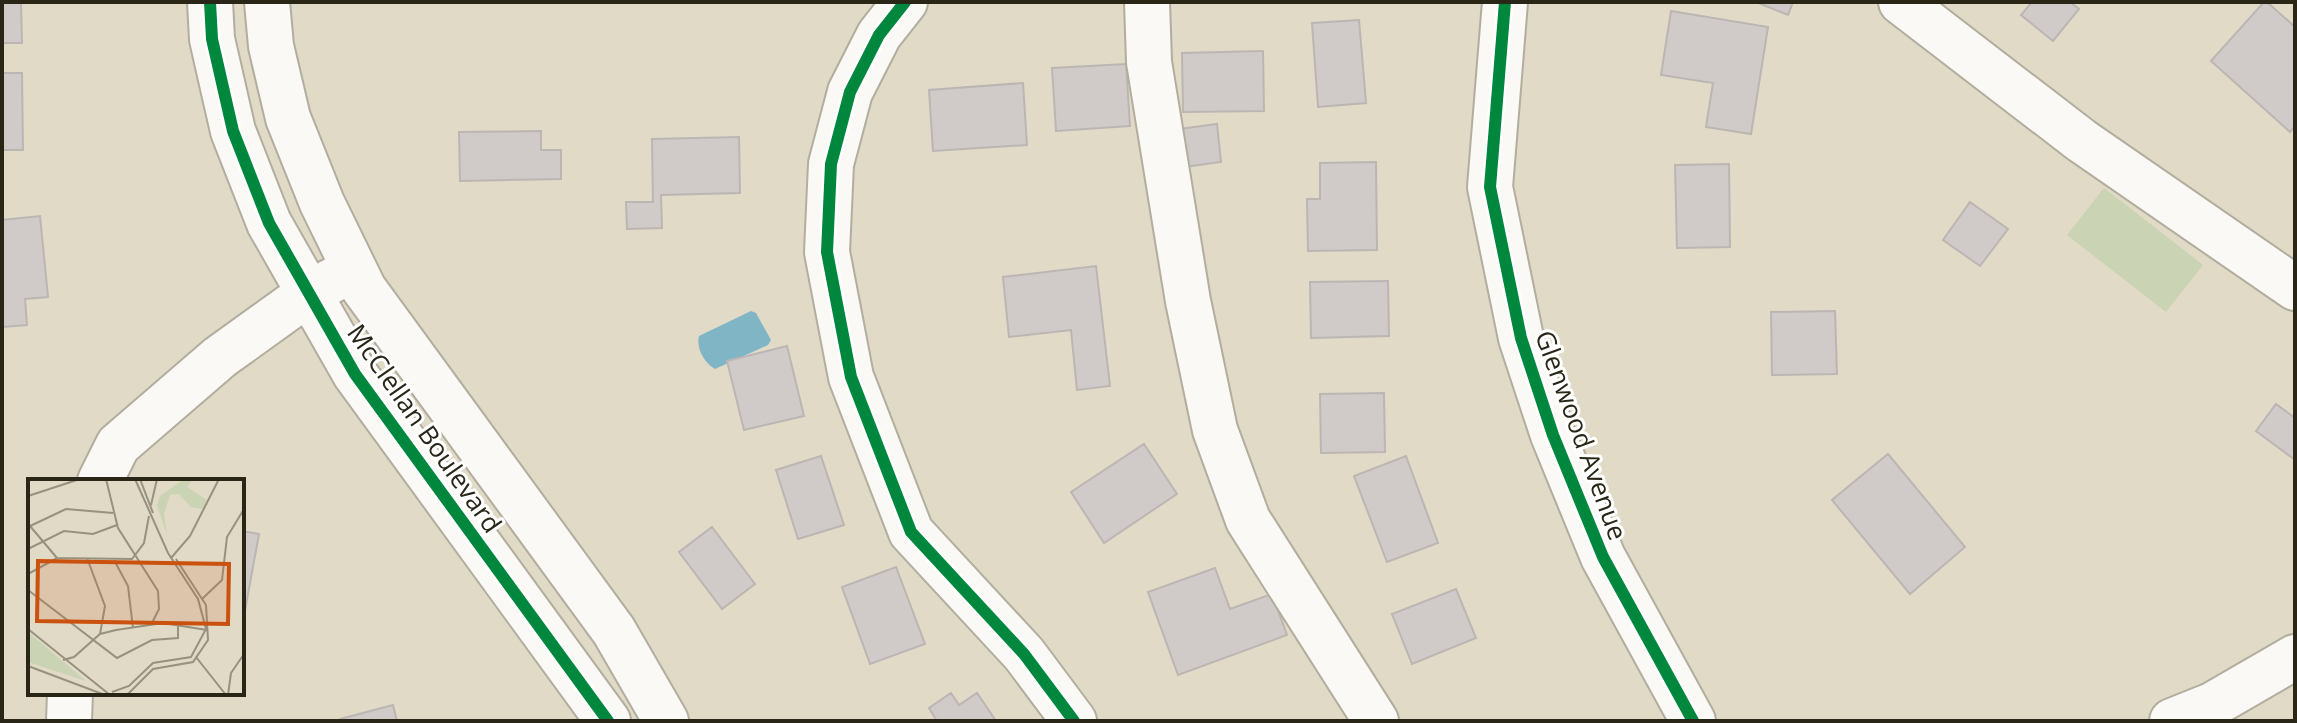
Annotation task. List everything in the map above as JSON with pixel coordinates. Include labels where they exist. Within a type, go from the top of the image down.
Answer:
[{"type":"street","name":"McClellan Boulevard","points":[[210,2],[212,39],[233,131],[269,223],[355,374],[608,721]]},
{"type":"street","name":"McClellan Boulevard","points":[[267,2],[271,46],[288,118],[322,203],[364,289],[614,631],[666,721]]},
{"type":"street","points":[[905,2],[879,35],[850,92],[831,164],[827,252],[851,377],[911,532],[1024,654],[1074,721]]},
{"type":"street","points":[[1147,2],[1149,62],[1188,301],[1215,430],[1248,520],[1376,721]]},
{"type":"street","name":"Glenwood Avenue","points":[[1505,2],[1490,187],[1521,338],[1553,435],[1603,557],[1693,721]]},
{"type":"street","points":[[1901,2],[2082,141],[2295,288]]},
{"type":"street","points":[[101,479],[118,445],[220,357],[309,293],[354,268]]},
{"type":"street","points":[[2172,721],[2212,705],[2295,657]]},
{"type":"street","points":[[69,721],[70,695]]},
{"type":"green space","points":[[2104,188],[2203,265],[2166,312],[2067,235]]},
{"type":"water","points":[[751,311],[756,313],[771,340],[768,345],[715,369],[704,359],[699,336]]},
{"type":"building","points":[[2,2],[21,2],[22,43],[2,43]]},
{"type":"building","points":[[1756,2],[1793,2],[1788,15]]},
{"type":"building","points":[[2032,2],[2070,2],[2079,9],[2053,41],[2021,15]]},
{"type":"building","points":[[2264,2],[2295,27],[2295,126],[2290,132],[2211,61]]},
{"type":"building","points":[[1671,11],[1768,27],[1751,134],[1706,127],[1713,83],[1661,75]]},
{"type":"building","points":[[1359,20],[1366,103],[1318,107],[1312,23]]},
{"type":"building","points":[[1263,51],[1264,111],[1183,112],[1182,53]]},
{"type":"building","points":[[1126,64],[1130,126],[1056,131],[1052,68]]},
{"type":"building","points":[[2,73],[22,73],[23,150],[2,150]]},
{"type":"building","points":[[1023,83],[1027,145],[933,151],[929,90]]},
{"type":"building","points":[[1217,124],[1221,162],[1184,167],[1179,129]]},
{"type":"building","points":[[541,131],[541,150],[561,150],[561,179],[460,181],[459,132]]},
{"type":"building","points":[[739,137],[740,193],[661,195],[662,228],[627,229],[626,202],[653,202],[652,139]]},
{"type":"building","points":[[1376,162],[1377,250],[1308,251],[1307,199],[1320,199],[1320,163]]},
{"type":"building","points":[[1729,164],[1730,247],[1677,248],[1675,165]]},
{"type":"building","points":[[1970,202],[2008,229],[1980,266],[1943,240]]},
{"type":"building","points":[[40,216],[48,297],[25,299],[27,325],[2,327],[2,220]]},
{"type":"building","points":[[1096,266],[1110,386],[1077,390],[1071,330],[1009,337],[1003,277]]},
{"type":"building","points":[[1388,281],[1389,336],[1311,338],[1310,282]]},
{"type":"building","points":[[1835,311],[1837,374],[1772,375],[1771,312]]},
{"type":"building","points":[[787,346],[804,416],[744,430],[727,361]]},
{"type":"building","points":[[1384,393],[1385,452],[1321,453],[1320,394]]},
{"type":"building","points":[[2276,404],[2295,418],[2295,460],[2256,431]]},
{"type":"building","points":[[1144,444],[1177,494],[1104,543],[1071,492]]},
{"type":"building","points":[[1888,454],[1965,547],[1910,594],[1832,500]]},
{"type":"building","points":[[821,456],[844,525],[798,539],[776,470]]},
{"type":"building","points":[[1406,456],[1438,543],[1387,562],[1354,476]]},
{"type":"building","points":[[712,527],[755,584],[722,609],[679,552]]},
{"type":"building","points":[[244,531],[259,534],[244,616]]},
{"type":"building","points":[[896,567],[925,644],[870,664],[842,587]]},
{"type":"building","points":[[1215,568],[1230,609],[1272,594],[1287,635],[1178,675],[1148,592]]},
{"type":"building","points":[[1456,589],[1476,638],[1412,664],[1392,614]]},
{"type":"building","points":[[951,693],[959,705],[977,693],[996,721],[937,721],[929,708]]},
{"type":"building","points":[[393,705],[397,721],[340,721],[340,719]]},
{"type":"cycle path","points":[[210,2],[212,39],[233,131],[269,223],[355,374],[608,721]]},
{"type":"cycle path","points":[[905,2],[879,35],[850,92],[831,164],[827,252],[851,377],[911,532],[1024,654],[1074,721]]},
{"type":"cycle path","points":[[1505,2],[1490,187],[1521,338],[1553,435],[1603,557],[1693,721]]}]
